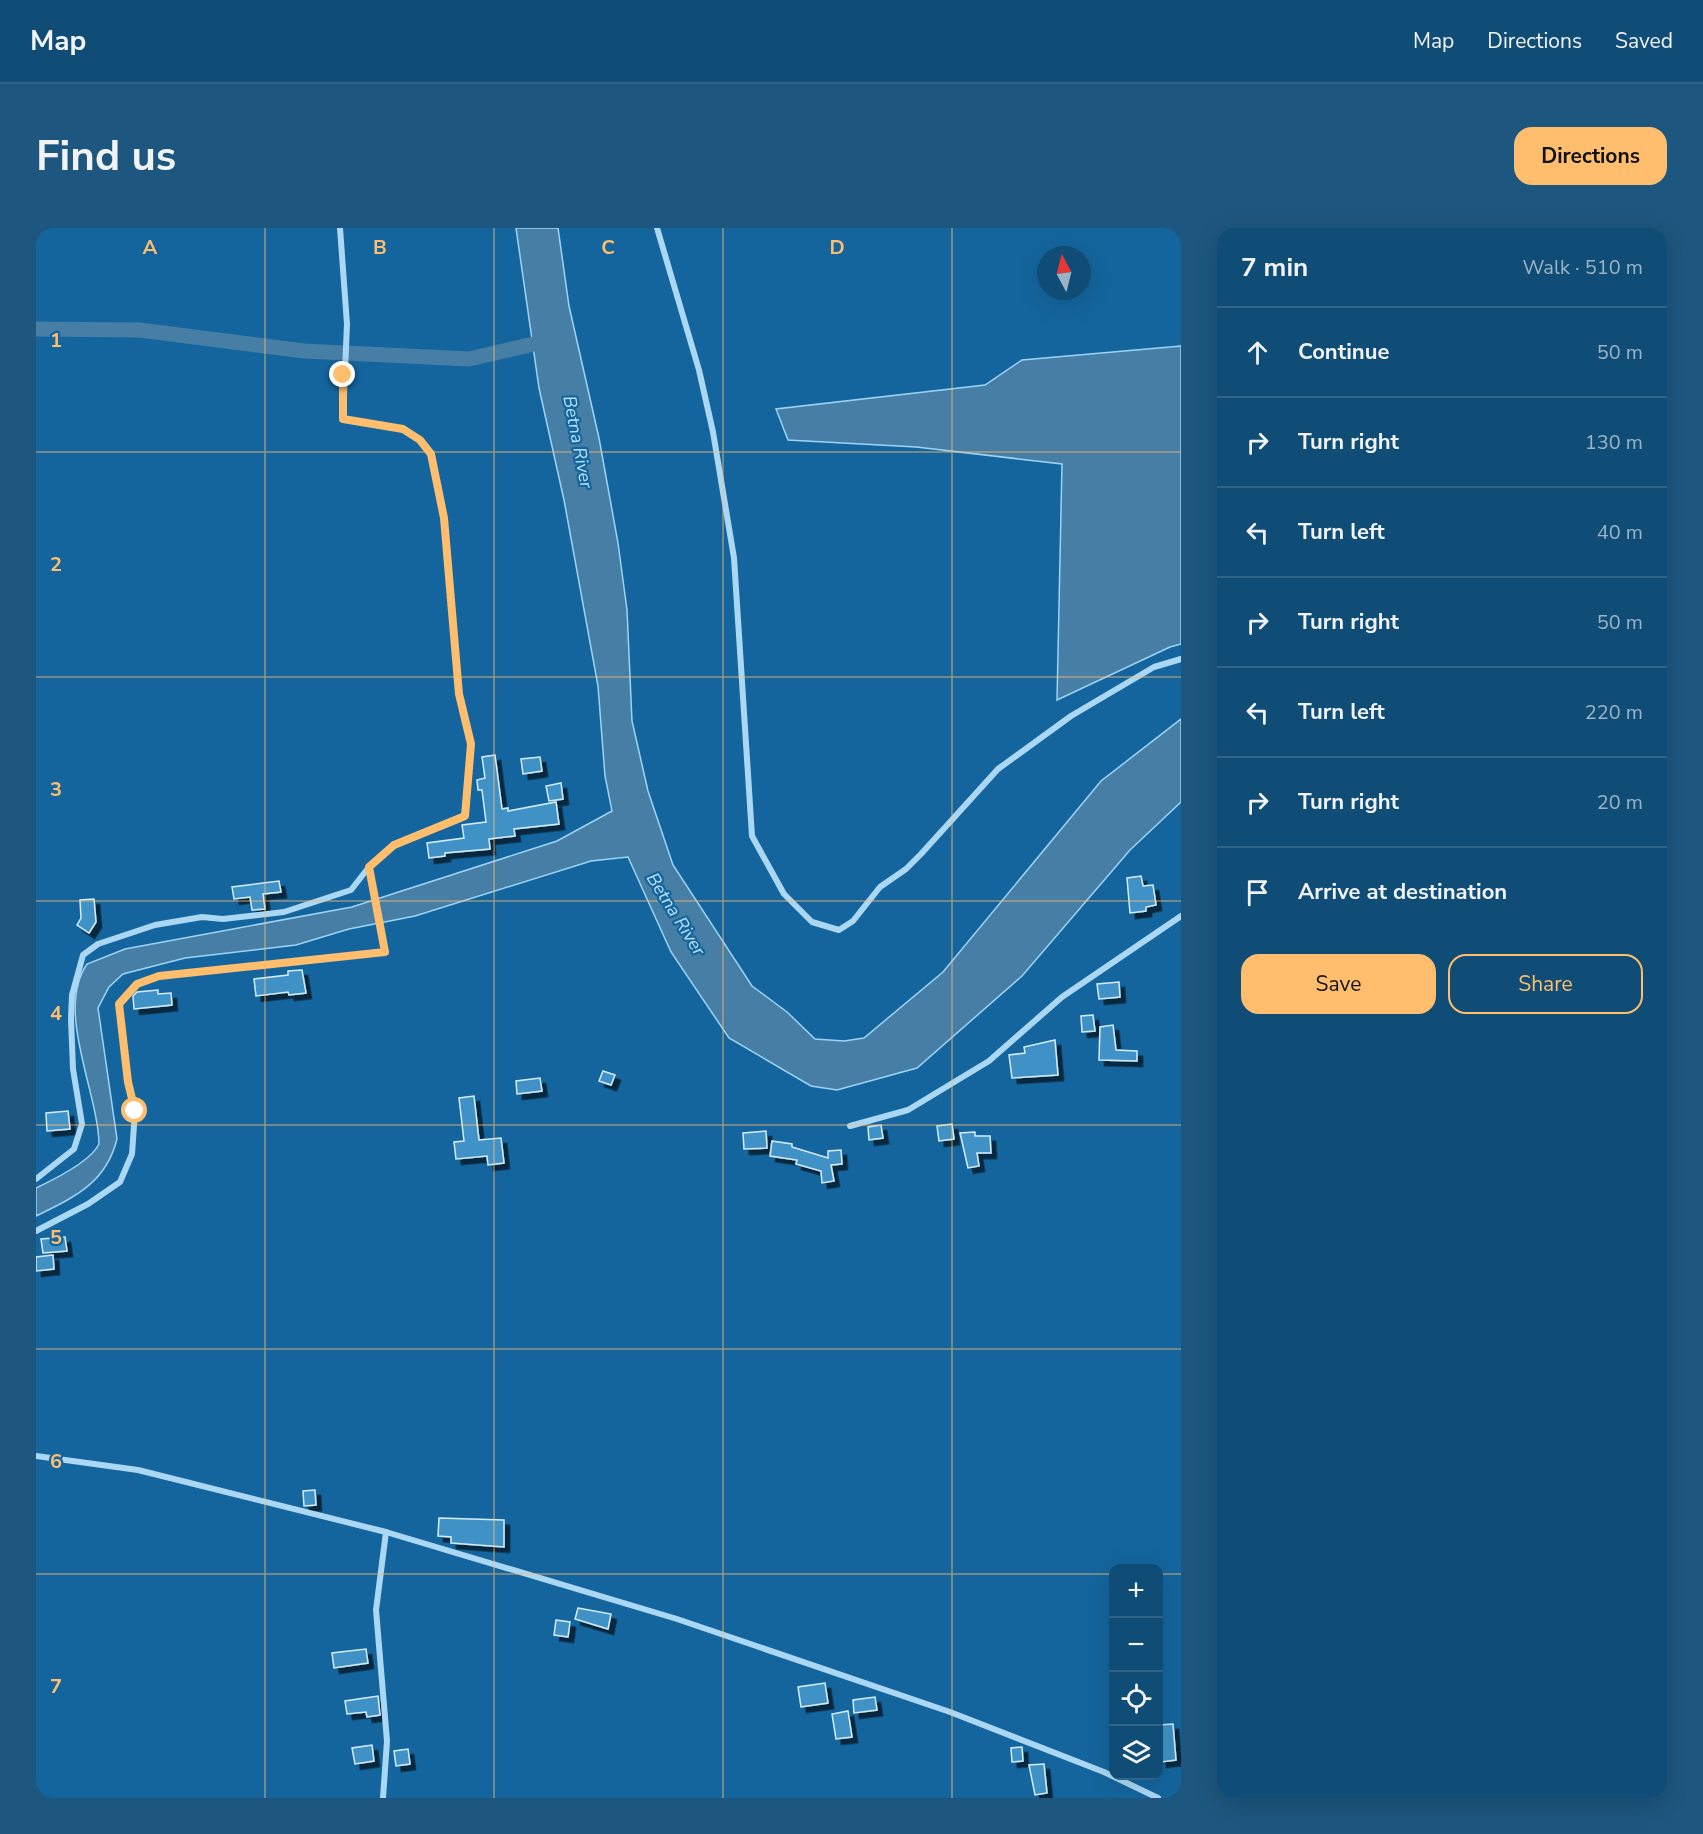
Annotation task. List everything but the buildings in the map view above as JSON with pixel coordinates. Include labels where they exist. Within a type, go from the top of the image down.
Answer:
[{"type":"street","points":[[36,1179],[74,1149],[82,1124],[73,1068],[71,1019],[72,995],[83,955],[98,944],[155,925],[202,917],[223,919],[263,915],[316,903],[351,890],[369,867],[394,845],[465,816],[471,744],[459,694],[444,518],[431,454],[420,440],[403,429],[343,419],[343,375],[347,324],[340,228]]},
{"type":"street","points":[[657,228],[699,370],[713,432],[734,558],[752,836],[784,894],[812,922],[839,930],[853,921],[880,887],[906,869],[998,769],[1071,716],[1154,667],[1181,659]]},
{"type":"street","points":[[36,1231],[88,1204],[120,1182],[132,1154],[135,1111],[125,1063],[119,1004],[137,984],[159,976],[385,952],[369,867]]},
{"type":"street","points":[[850,1126],[908,1110],[989,1061],[1062,997],[1181,916]]},
{"type":"street","points":[[36,1456],[138,1470],[386,1532],[677,1619],[950,1712],[1093,1768],[1158,1798]]},
{"type":"street","points":[[383,1798],[387,1741],[376,1610],[386,1532]]},
{"type":"water","name":"Betna River","points":[[516,228],[558,228],[569,306],[599,438],[618,543],[627,610],[632,721],[648,791],[673,865],[752,986],[787,1012],[815,1039],[844,1041],[864,1038],[943,972],[1101,781],[1181,719],[1181,802],[1130,850],[1022,976],[917,1068],[837,1090],[811,1086],[729,1038],[671,952],[628,857],[591,861],[415,916],[349,929],[296,945],[185,958],[123,974],[109,987],[98,1008],[117,1139],[112,1154],[97,1178],[87,1187],[36,1216],[36,1188],[80,1163],[99,1144],[97,1123],[76,1028],[75,1005],[78,983],[87,964],[125,949],[352,907],[557,841],[612,811],[605,776],[598,686],[564,500],[539,388]]},
{"type":"water","points":[[1181,346],[1181,644],[1057,700],[1062,464],[916,447],[788,440],[776,409],[985,385],[1022,360]]},
{"type":"waterway","points":[[36,329],[140,330],[304,351],[469,359],[551,340]]},
{"type":"route","points":[[135,1111],[128,1082],[119,1004],[137,984],[159,976],[274,966],[338,956],[385,952],[369,867],[394,845],[465,816],[471,744],[459,694],[444,518],[431,454],[426,445],[403,429],[343,419],[343,375]]}]
